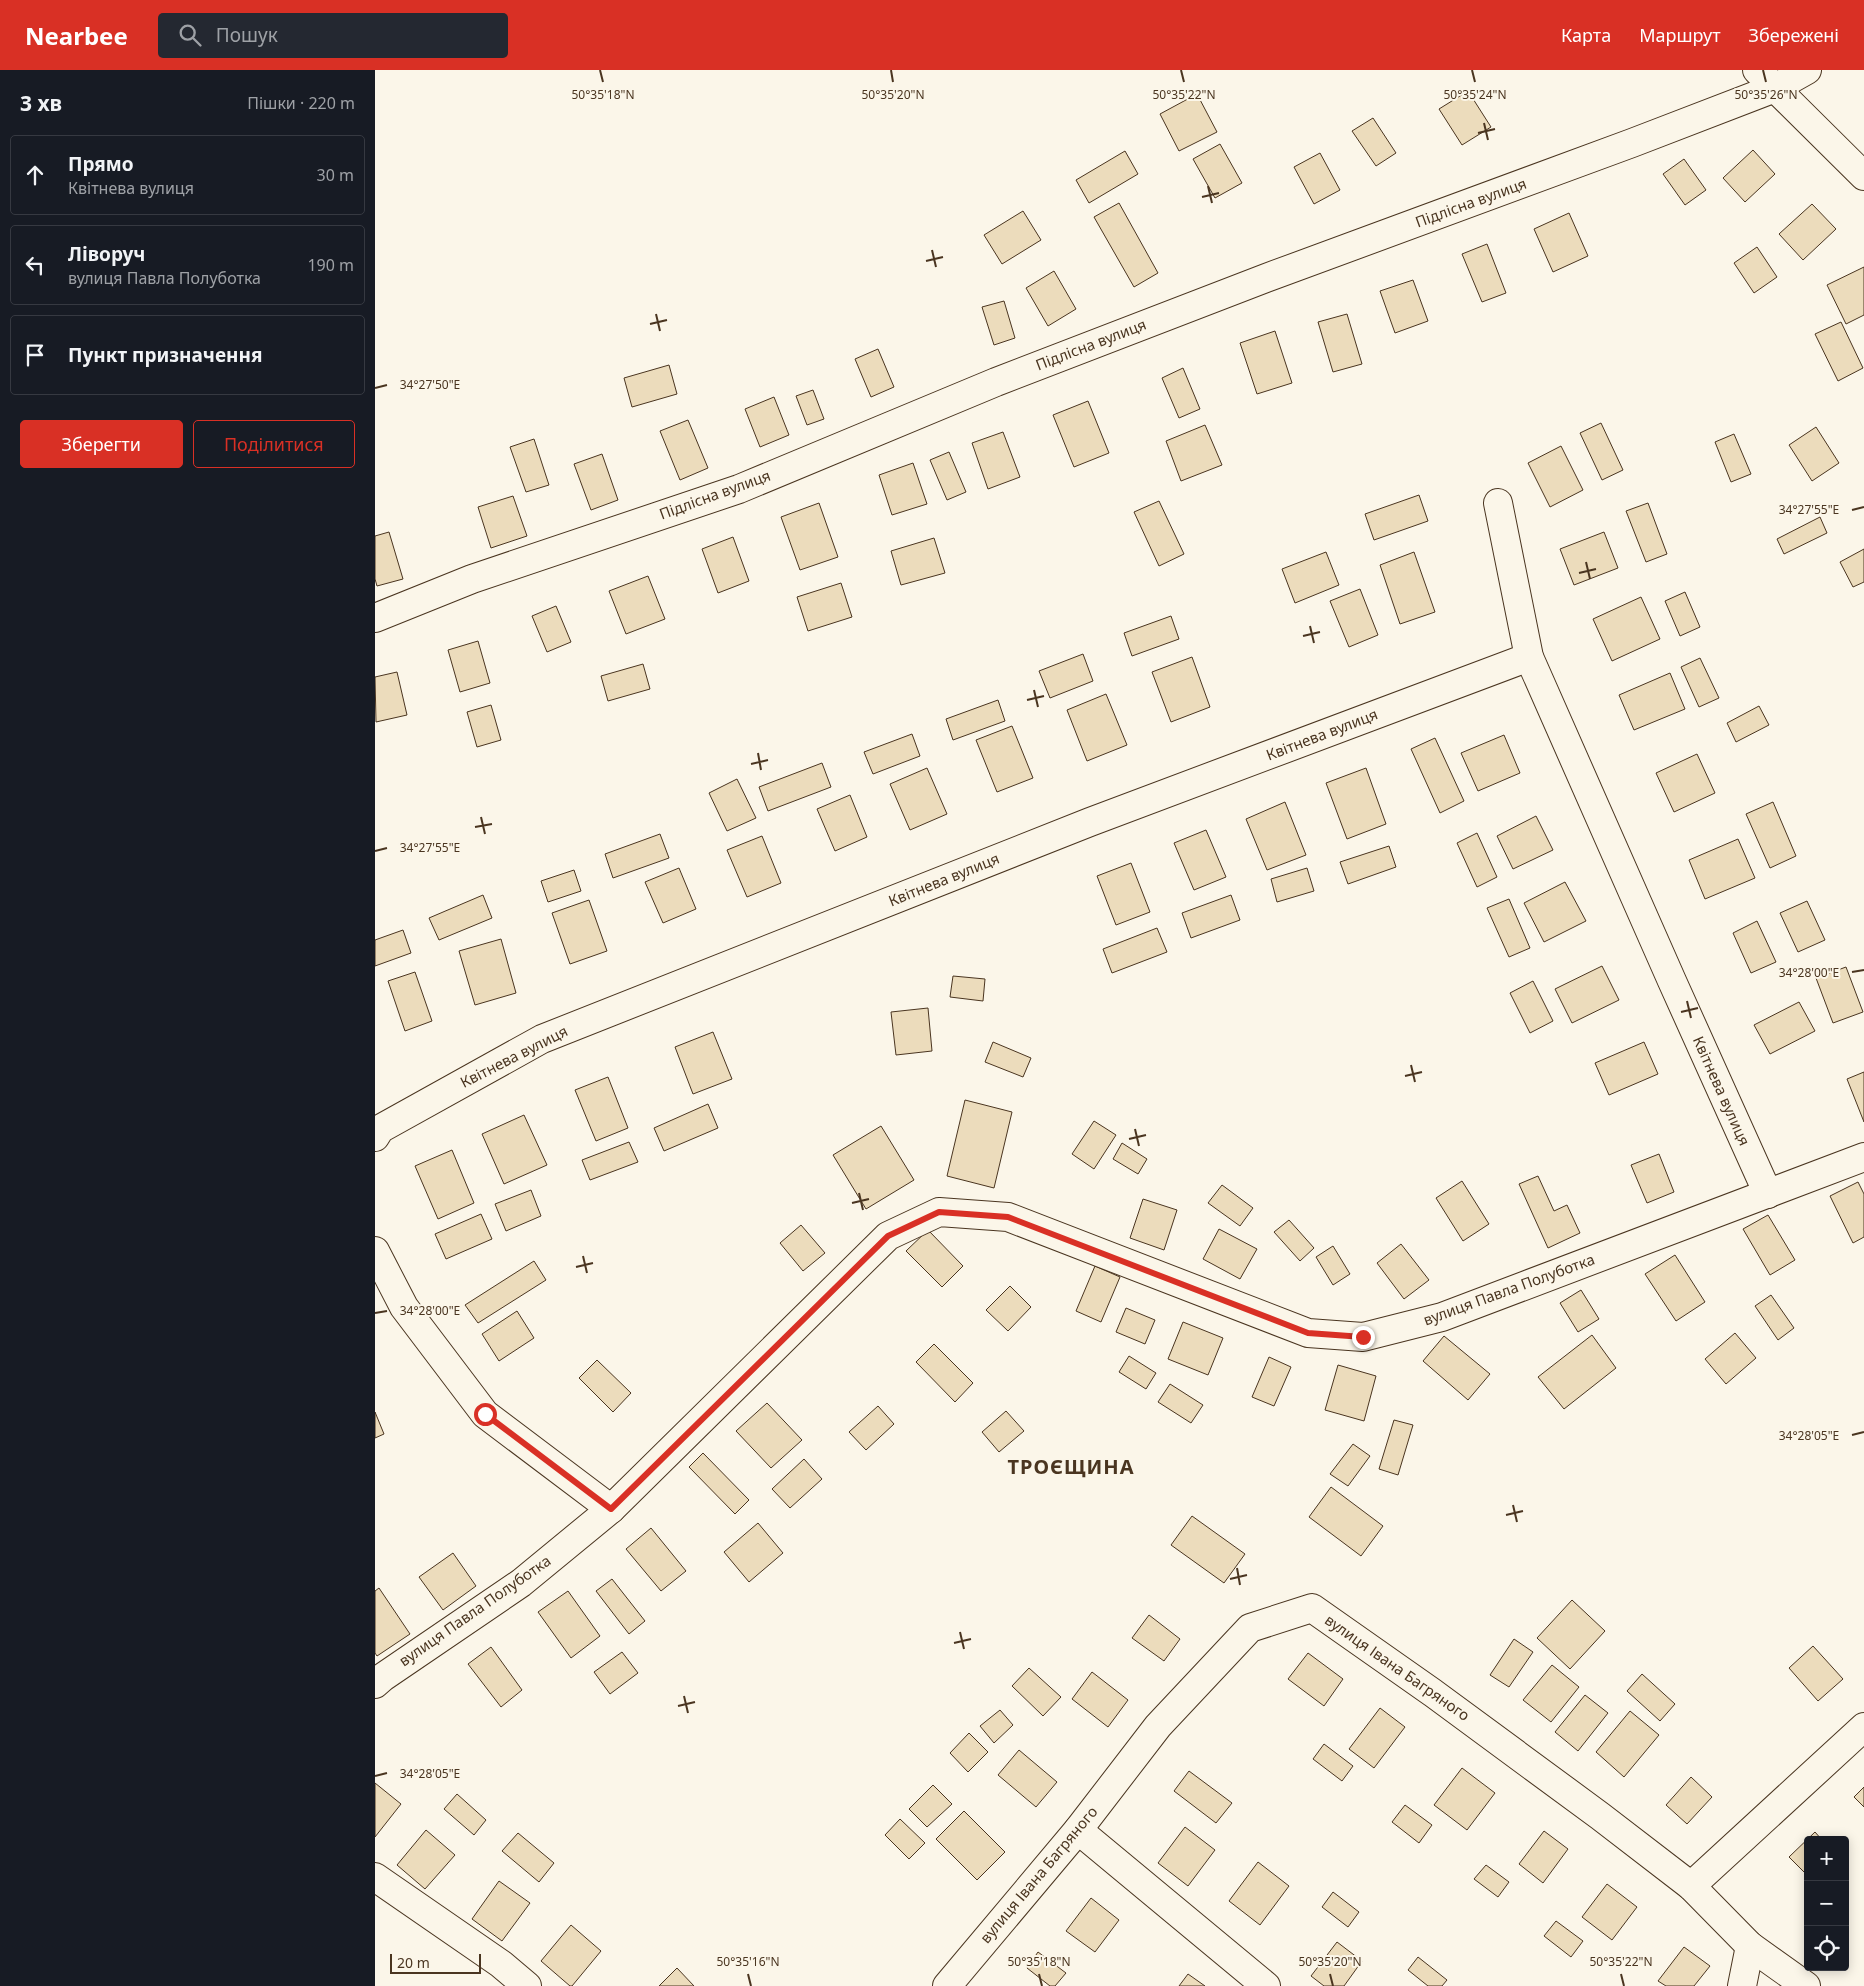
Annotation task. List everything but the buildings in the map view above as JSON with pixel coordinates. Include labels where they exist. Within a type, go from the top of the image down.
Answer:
[{"type":"street","name":"Підлісна вулиця","points":[[375,618],[471,579],[739,489],[996,382],[1210,299],[1632,144],[1766,79],[1807,70]]},
{"type":"street","points":[[1766,79],[1864,176]]},
{"type":"street","name":"Квітнева вулиця","points":[[1498,503],[1529,657],[1672,981],[1769,1194]]},
{"type":"street","name":"Квітнева вулиця","points":[[375,1137],[380,1129],[542,1039],[1090,822],[1529,657]]},
{"type":"street","name":"вулиця Павла Полуботка","points":[[375,1684],[521,1583],[611,1509],[888,1236],[939,1212],[1008,1217],[1308,1333],[1363,1337],[1442,1317],[1864,1157]]},
{"type":"street","points":[[375,1251],[404,1307],[485,1414],[611,1509]]},
{"type":"street","name":"вулиця Івана Багряного","points":[[947,1986],[1078,1830],[1158,1726],[1250,1628],[1312,1608],[1465,1716],[1600,1816],[1691,1886],[1750,1946],[1806,1986]]},
{"type":"street","points":[[1691,1886],[1864,1727]]},
{"type":"street","points":[[1078,1830],[1266,1986]]},
{"type":"street","points":[[375,1877],[501,1964],[527,1986]]},
{"type":"street","points":[[1742,1986],[1750,1946]]},
{"type":"district","name":"ТРОЄЩИНА","points":[[1071,1467]]},
{"type":"route","points":[[485,1414],[611,1509],[888,1236],[939,1212],[1008,1217],[1308,1333],[1363,1337]]}]
